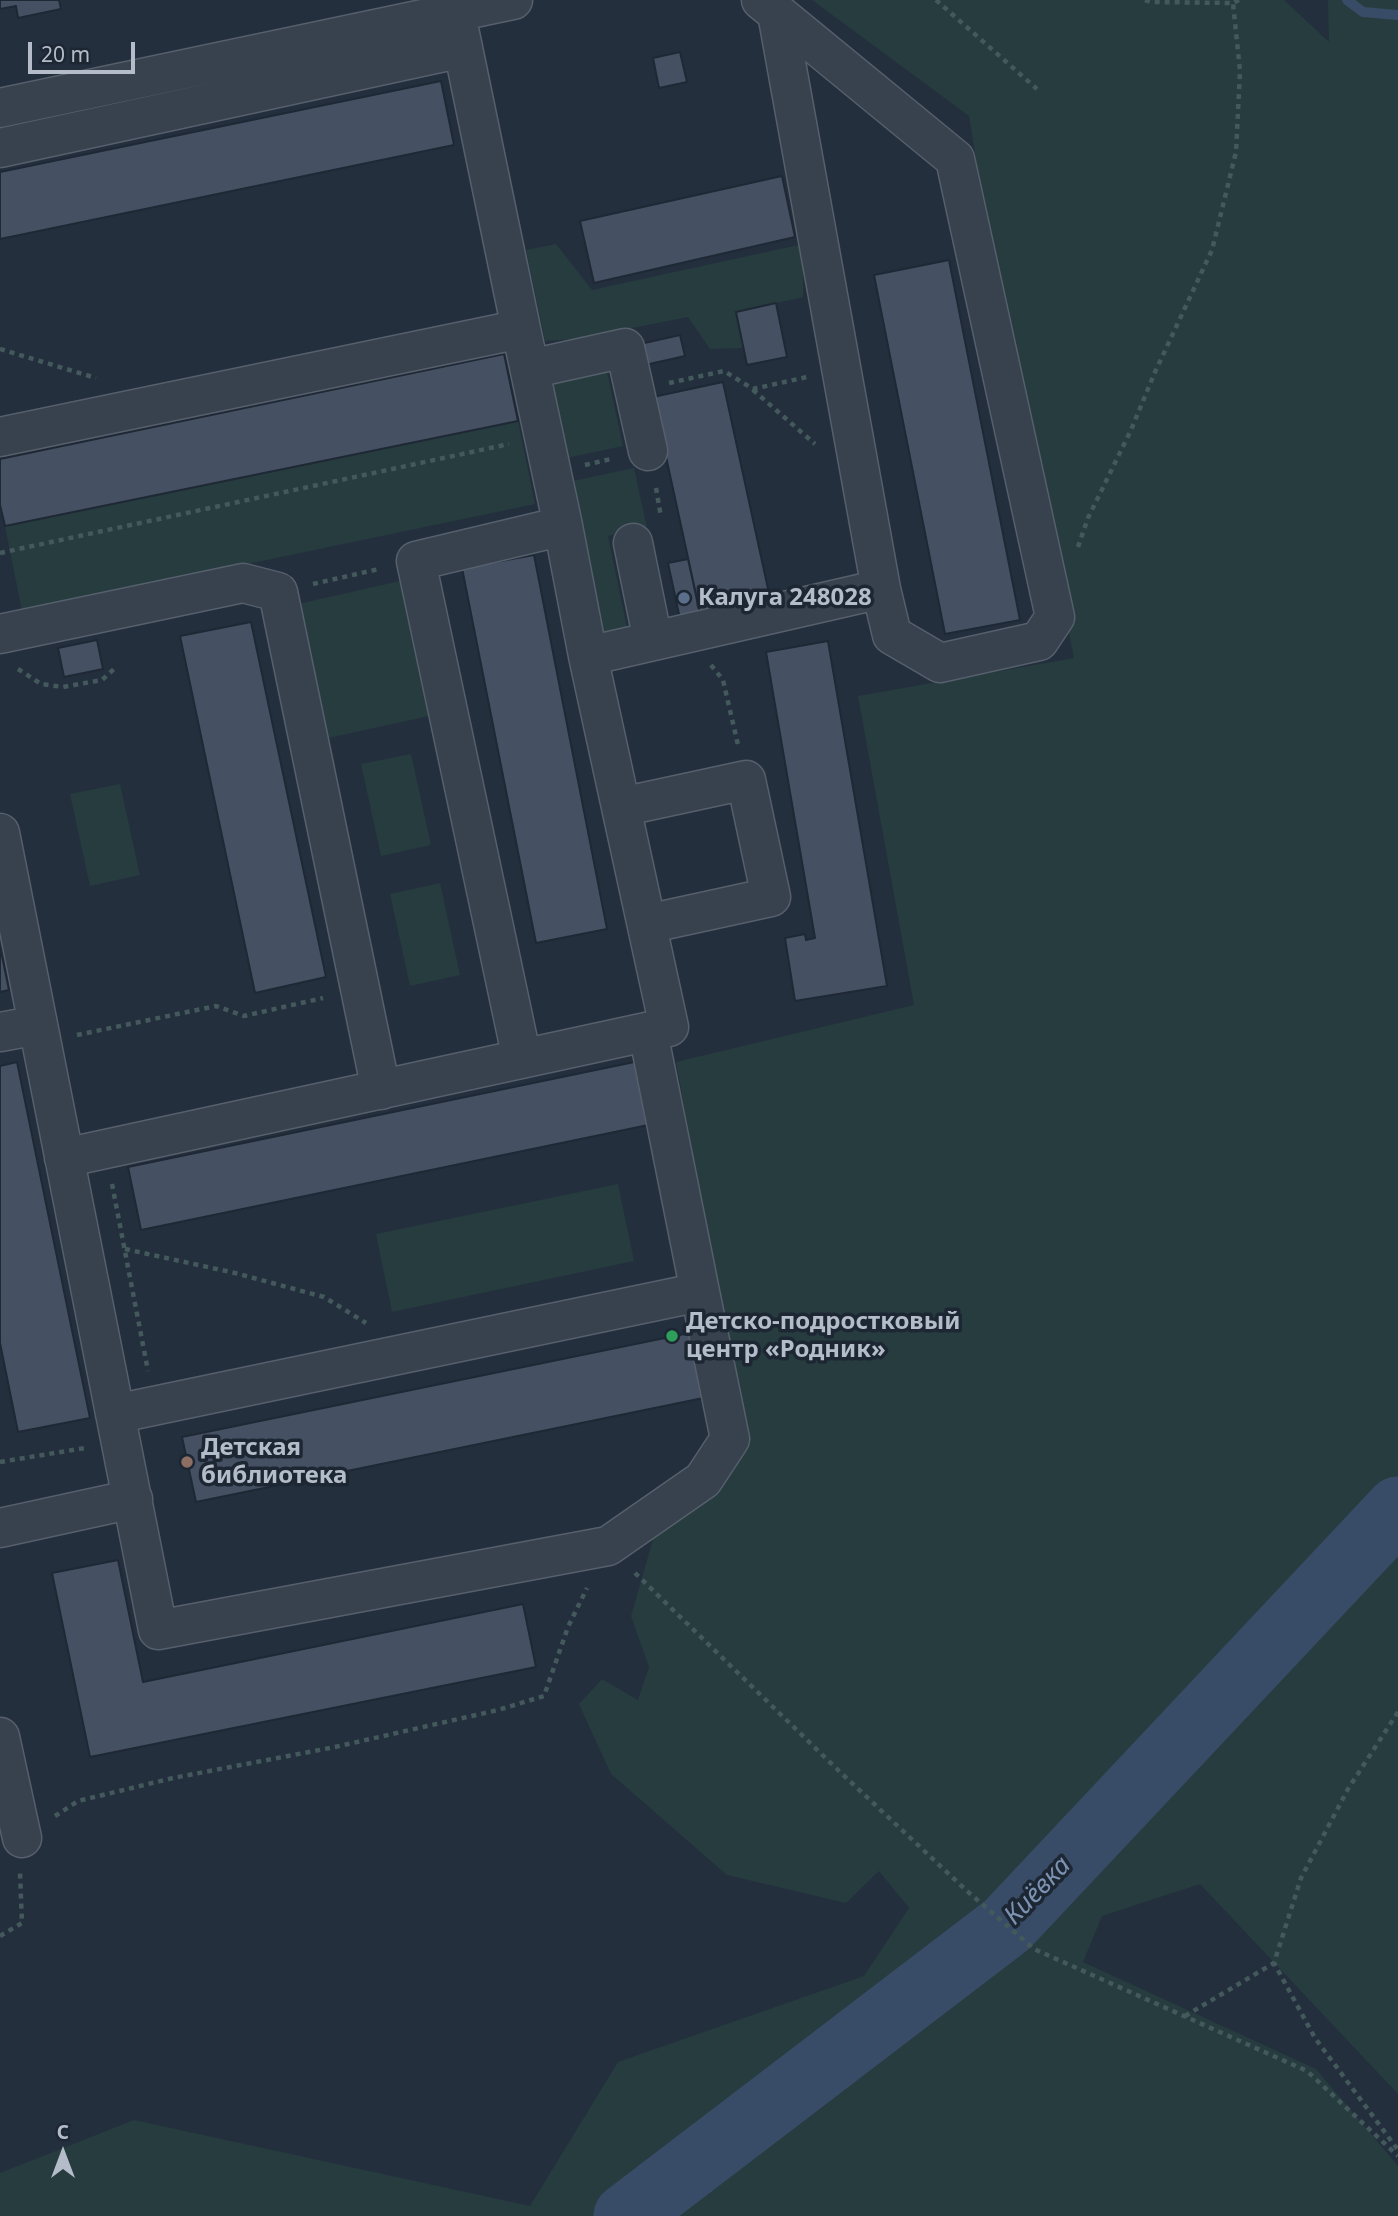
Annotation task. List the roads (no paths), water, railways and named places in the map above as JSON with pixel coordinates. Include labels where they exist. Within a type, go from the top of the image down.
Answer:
[{"type":"street","points":[[0,148],[459,30],[513,0]]},
{"type":"street","points":[[769,7],[955,159],[1055,617],[1039,641],[940,663],[892,635],[769,7]]},
{"type":"street","points":[[0,107],[459,30]]},
{"type":"street","points":[[64,1158],[669,1027],[459,30]]},
{"type":"street","points":[[0,437],[521,328]]},
{"type":"street","points":[[530,369],[625,348],[648,451]]},
{"type":"street","points":[[522,1059],[416,561],[563,526]]},
{"type":"street","points":[[633,543],[669,637]]},
{"type":"street","points":[[4,650],[243,583],[278,592],[380,1090]]},
{"type":"street","points":[[589,656],[881,589]]},
{"type":"street","points":[[621,807],[746,780],[771,897],[647,924]]},
{"type":"street","points":[[0,833],[158,1630],[608,1546],[703,1480],[730,1439],[648,1032]]},
{"type":"street","points":[[0,1032],[40,1033]]},
{"type":"street","points":[[116,1414],[700,1292]]},
{"type":"street","points":[[0,1528],[132,1499]]},
{"type":"street","points":[[0,1737],[22,1838]]},
{"type":"waterway","points":[[1347,0],[1363,12],[1398,15]]},
{"type":"waterway","name":"Киёвка","points":[[626,2216],[1007,1925],[1398,1509]]},
{"type":"place","name":"Калуга 248028","points":[[684,598]]},
{"type":"place","name":"Детско-подростковый центр «Родник»","points":[[672,1336]]},
{"type":"place","name":"Детская библиотека","points":[[187,1462]]}]
